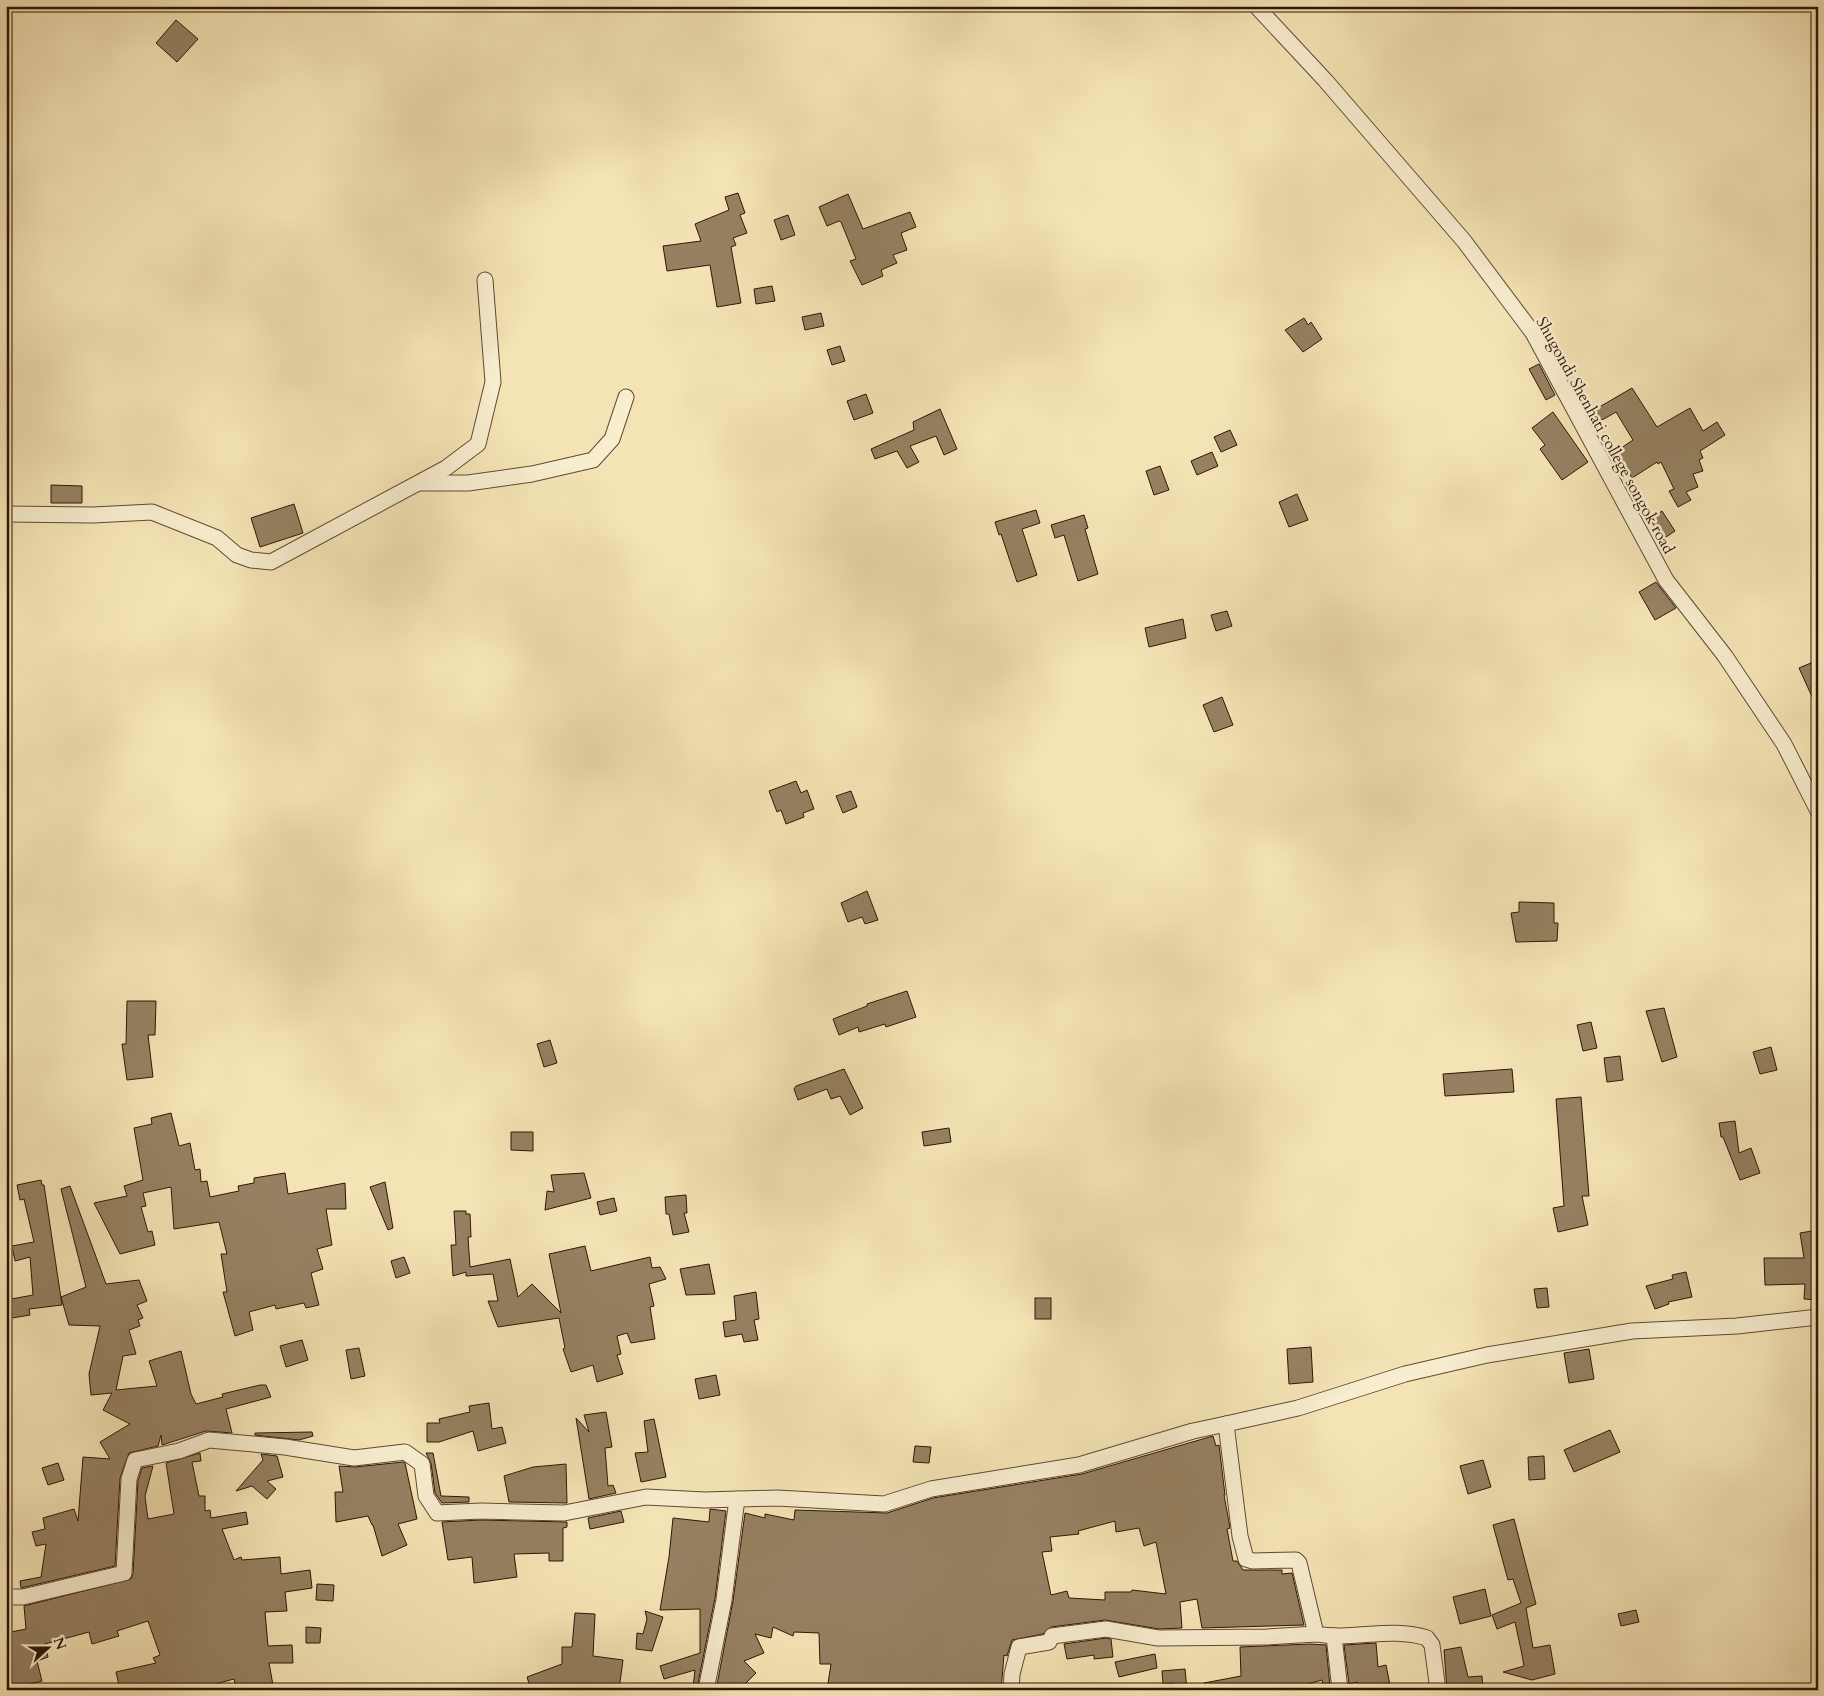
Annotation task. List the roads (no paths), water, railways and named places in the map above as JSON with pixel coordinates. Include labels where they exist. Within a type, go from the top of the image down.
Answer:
[{"type":"street","name":"Shugondi Shenhati college songok road","points":[[1256,6],[1325,80],[1464,241],[1533,333],[1666,580],[1725,656],[1784,744],[1818,811]]},
{"type":"street","points":[[6,514],[92,515],[152,512],[217,538],[237,555],[250,560],[271,562],[446,468],[478,444],[493,382],[485,280]]},
{"type":"street","points":[[419,483],[468,483],[532,474],[593,460],[612,439],[626,397]]},
{"type":"street","points":[[6,1596],[23,1597],[124,1573],[129,1479],[135,1460],[179,1451],[209,1440],[285,1447],[354,1458],[405,1452],[422,1464],[426,1496],[437,1513],[481,1511],[564,1514],[646,1497],[777,1498],[884,1504],[930,1489],[1079,1465],[1193,1431],[1298,1408],[1405,1374],[1487,1355],[1544,1347],[1632,1330],[1737,1326],[1818,1317]]},
{"type":"street","points":[[1226,1424],[1243,1552],[1249,1560],[1296,1560],[1299,1563],[1316,1634]]},
{"type":"street","points":[[706,1690],[724,1600],[737,1499]]},
{"type":"street","points":[[1011,1690],[1012,1674],[1019,1647],[1049,1642],[1052,1636],[1106,1629],[1158,1638],[1267,1637],[1316,1634],[1334,1636],[1377,1632],[1407,1633],[1427,1638],[1432,1645],[1438,1690]]},
{"type":"street","points":[[1334,1636],[1340,1690]]}]
